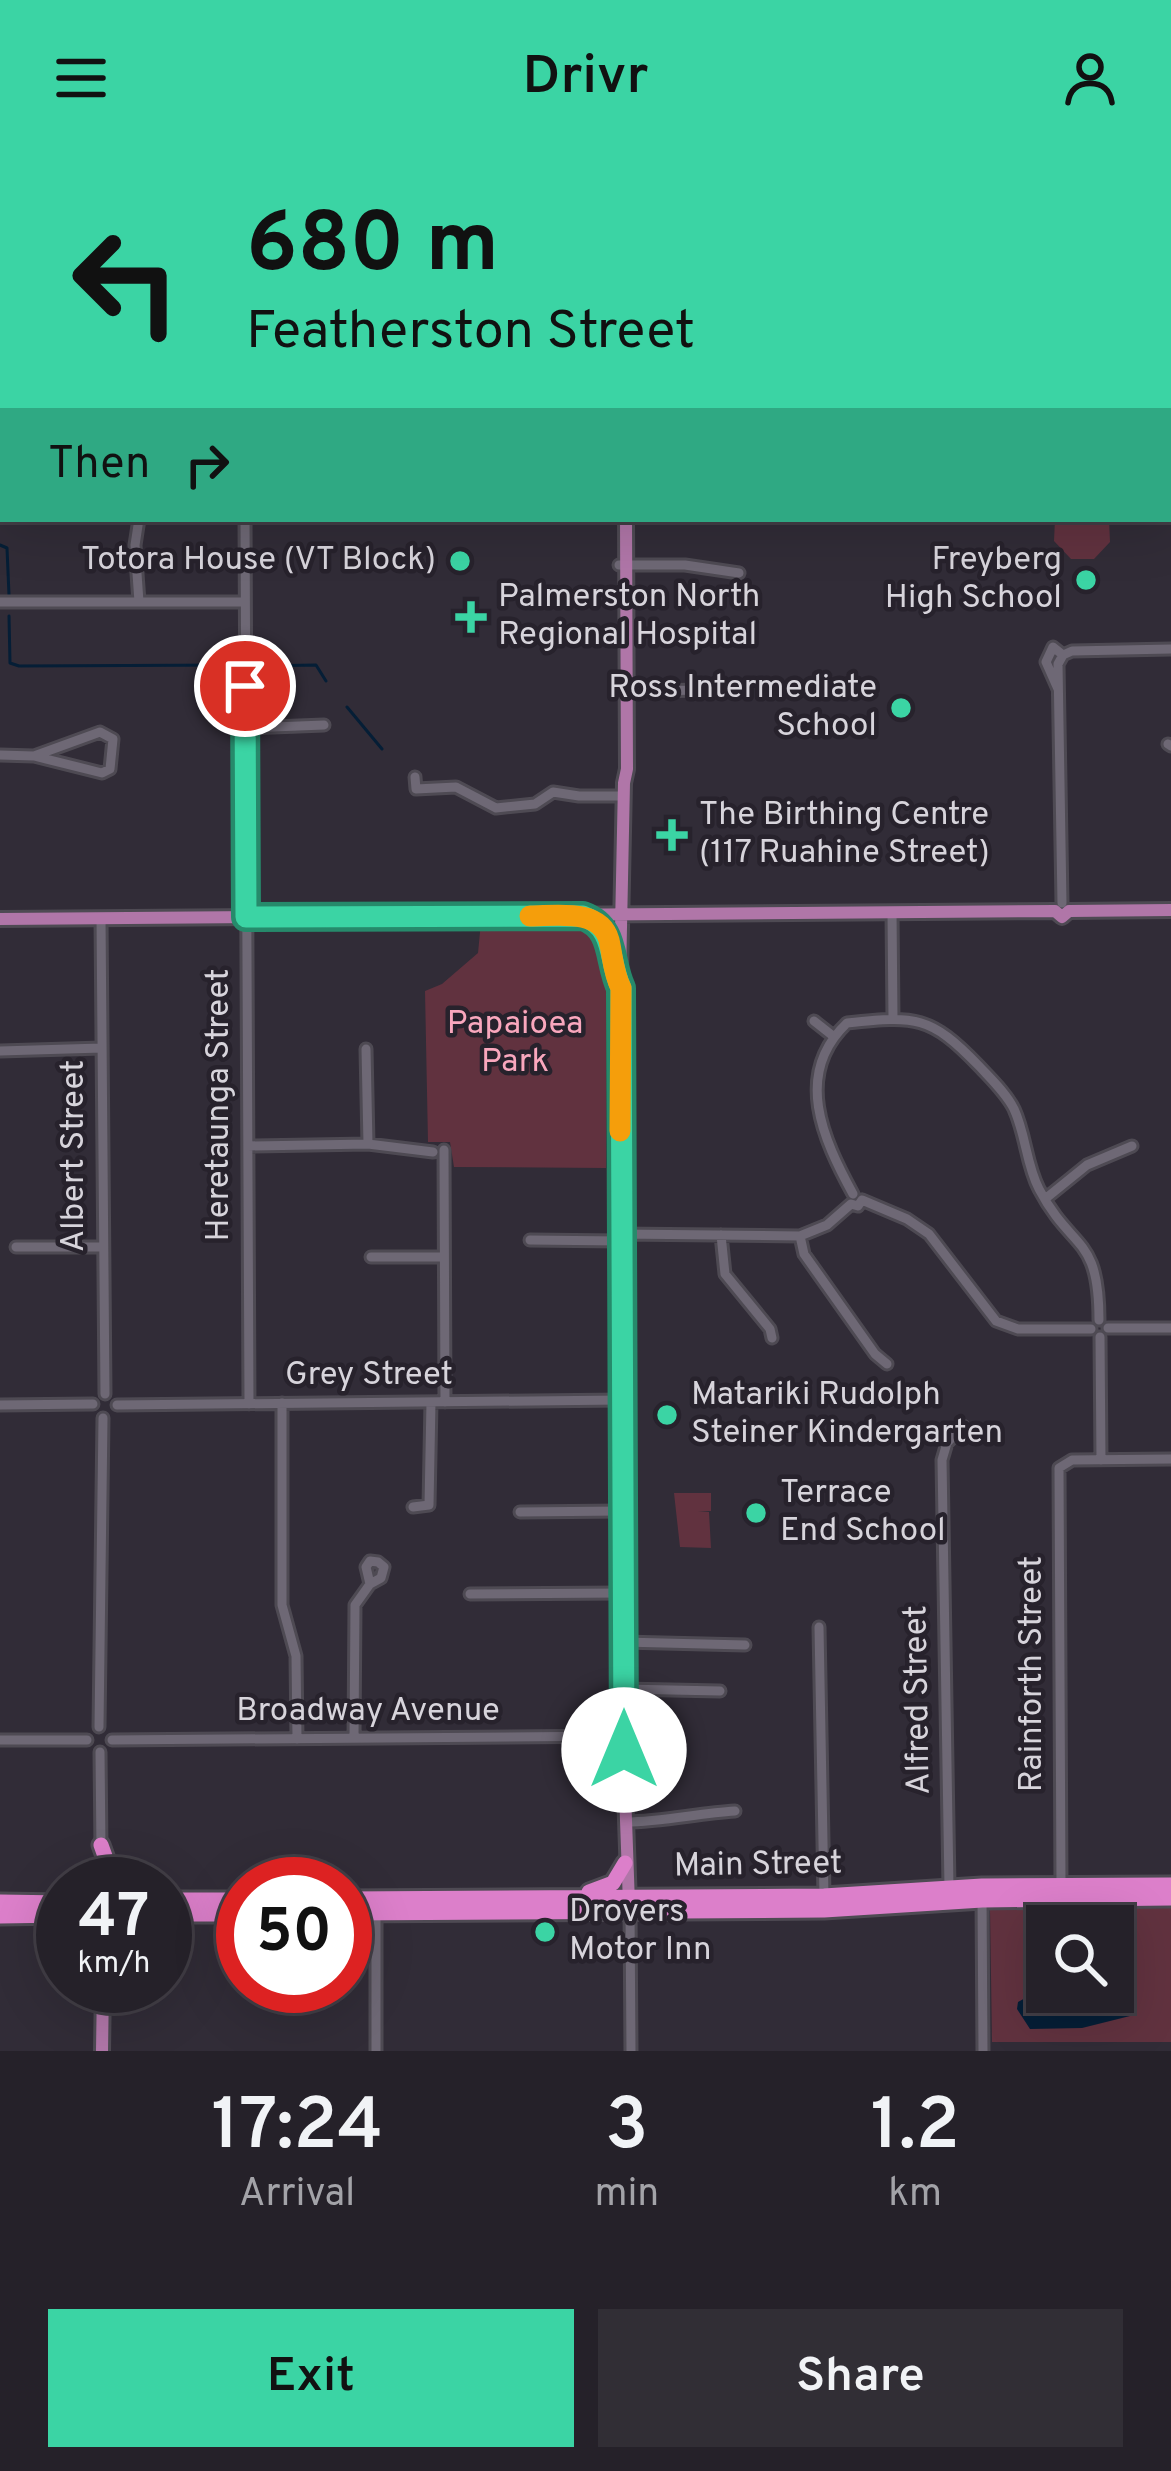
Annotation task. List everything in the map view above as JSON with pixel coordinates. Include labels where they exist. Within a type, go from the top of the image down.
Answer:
[{"type":"highway","points":[[101,1845],[105,1857]]},
{"type":"highway","points":[[562,1898],[604,1889],[616,1880],[625,1863]]},
{"type":"highway","name":"Main Street","points":[[372,1899],[562,1898],[629,1905],[849,1910],[1061,1886],[1171,1885]]},
{"type":"highway","name":"Main Street","points":[[372,1913],[949,1887],[982,1893],[1171,1898]]},
{"type":"highway","points":[[0,1902],[36,1902]]},
{"type":"highway","points":[[0,1916],[36,1915]]},
{"type":"main road","points":[[622,522],[620,769],[624,789]]},
{"type":"main road","points":[[622,565],[628,769],[621,988],[622,1593],[629,1905]]},
{"type":"main road","points":[[0,919],[1171,910]]},
{"type":"main road","points":[[583,916],[607,934],[612,970],[621,988]]},
{"type":"main road","points":[[102,2051],[103,2013]]},
{"type":"street","points":[[139,522],[135,545],[139,602]]},
{"type":"street","name":"Heretaunga Street","points":[[245,522],[249,1404]]},
{"type":"street","points":[[622,565],[686,565],[739,572]]},
{"type":"street","points":[[0,602],[245,602]]},
{"type":"street","points":[[1062,909],[1058,664],[1072,651],[1171,649]]},
{"type":"street","points":[[627,691],[711,690]]},
{"type":"street","points":[[246,728],[324,725]]},
{"type":"street","points":[[0,755],[34,755],[102,773],[113,761],[113,739],[100,732],[34,755]]},
{"type":"street","points":[[415,777],[416,789],[456,788],[496,808],[535,804],[553,792],[624,789]]},
{"type":"street","points":[[892,912],[893,1018]]},
{"type":"street","name":"Albert Street","points":[[101,918],[105,1394]]},
{"type":"street","points":[[855,1200],[820,1125],[824,1048],[847,1023],[893,1018],[928,1022],[952,1038],[1005,1095],[1045,1199],[1093,1259],[1099,1286],[1101,1460],[1171,1459]]},
{"type":"street","points":[[814,1021],[833,1036]]},
{"type":"street","points":[[0,1051],[102,1048]]},
{"type":"street","points":[[366,1048],[368,1144]]},
{"type":"street","points":[[248,1146],[368,1144],[438,1151],[445,1258],[445,1402]]},
{"type":"street","points":[[1045,1199],[1087,1165],[1132,1146]]},
{"type":"street","points":[[530,1240],[800,1237],[826,1226],[855,1200]]},
{"type":"street","points":[[855,1200],[878,1204],[929,1234],[995,1321],[1018,1329],[1171,1328]]},
{"type":"street","points":[[721,1235],[725,1274],[770,1329],[772,1338]]},
{"type":"street","points":[[800,1237],[804,1254],[886,1364]]},
{"type":"street","points":[[16,1247],[103,1247]]},
{"type":"street","points":[[371,1257],[445,1258]]},
{"type":"street","points":[[105,1394],[117,1405],[112,1416],[103,1418],[95,1414],[93,1404],[105,1394]]},
{"type":"street","name":"Grey Street","points":[[117,1405],[622,1400]]},
{"type":"street","points":[[413,1507],[429,1504],[431,1402]]},
{"type":"street","points":[[282,1403],[282,1605],[296,1656],[297,1739]]},
{"type":"street","points":[[0,1405],[93,1404]]},
{"type":"street","points":[[99,1727],[103,1418]]},
{"type":"street","name":"Alfred Street","points":[[949,1887],[943,1453],[963,1426]]},
{"type":"street","name":"Rainforth Street","points":[[1061,1886],[1058,1475],[1062,1464],[1072,1460],[1101,1460]]},
{"type":"street","points":[[520,1512],[622,1511]]},
{"type":"street","points":[[354,1738],[356,1605],[370,1584]]},
{"type":"street","points":[[470,1594],[622,1593]]},
{"type":"street","points":[[818,1627],[824,1896]]},
{"type":"street","points":[[623,1642],[745,1645]]},
{"type":"street","points":[[623,1689],[720,1691]]},
{"type":"street","points":[[99,1727],[110,1732],[112,1740],[100,1752],[87,1739],[99,1727]]},
{"type":"street","name":"Broadway Avenue","points":[[112,1740],[623,1736]]},
{"type":"street","points":[[0,1740],[87,1739]]},
{"type":"street","points":[[100,1752],[100,1857]]},
{"type":"street","points":[[626,1822],[736,1811]]},
{"type":"street","points":[[982,1893],[983,2051]]},
{"type":"street","points":[[629,1905],[631,2051]]},
{"type":"street","points":[[376,1913],[376,2051]]},
{"type":"green space","points":[[1055,522],[1109,522],[1110,542],[1094,559],[1071,559],[1054,541]]},
{"type":"green space","name":"Papaioea Park","points":[[607,921],[606,1168],[454,1167],[450,1142],[428,1142],[425,991],[442,984],[478,953],[481,922]]},
{"type":"green space","points":[[674,1493],[711,1493],[711,1511],[698,1511],[709,1512],[711,1548],[680,1547]]},
{"type":"green space","points":[[1134,1908],[1171,1908],[1171,2042],[992,2042],[990,1909],[1026,1909],[1026,2013],[1134,2013]]},
{"type":"water","points":[[1026,1998],[1026,2013],[1134,2015],[1082,2028],[1030,2029],[1017,2009]]},
{"type":"waterway","points":[[0,545],[7,548],[9,595]]},
{"type":"waterway","points":[[9,616],[10,663],[19,666],[234,665]]},
{"type":"waterway","points":[[259,666],[316,665],[326,681]]},
{"type":"waterway","points":[[347,707],[382,749]]},
{"type":"slow traffic","points":[[530,916],[583,916],[607,934],[612,970],[621,988],[620,1131]]},
{"type":"place","name":"Totora House (VT Block)","points":[[460,561]]},
{"type":"place","name":"Freyberg High School","points":[[1086,580]]},
{"type":"place","name":"Palmerston North Regional Hospital","points":[[471,617]]},
{"type":"place","name":"Ross Intermediate School","points":[[901,708]]},
{"type":"place","name":"The Birthing Centre (117 Ruahine Street)","points":[[672,835]]},
{"type":"place","name":"Matariki Rudolph Steiner Kindergarten","points":[[667,1415]]},
{"type":"place","name":"Terrace End School","points":[[756,1513]]},
{"type":"place","name":"Drovers Motor Inn","points":[[545,1932]]},
{"type":"route","points":[[245,686],[246,917],[583,916],[607,934],[612,970],[621,988],[624,1750]]}]
